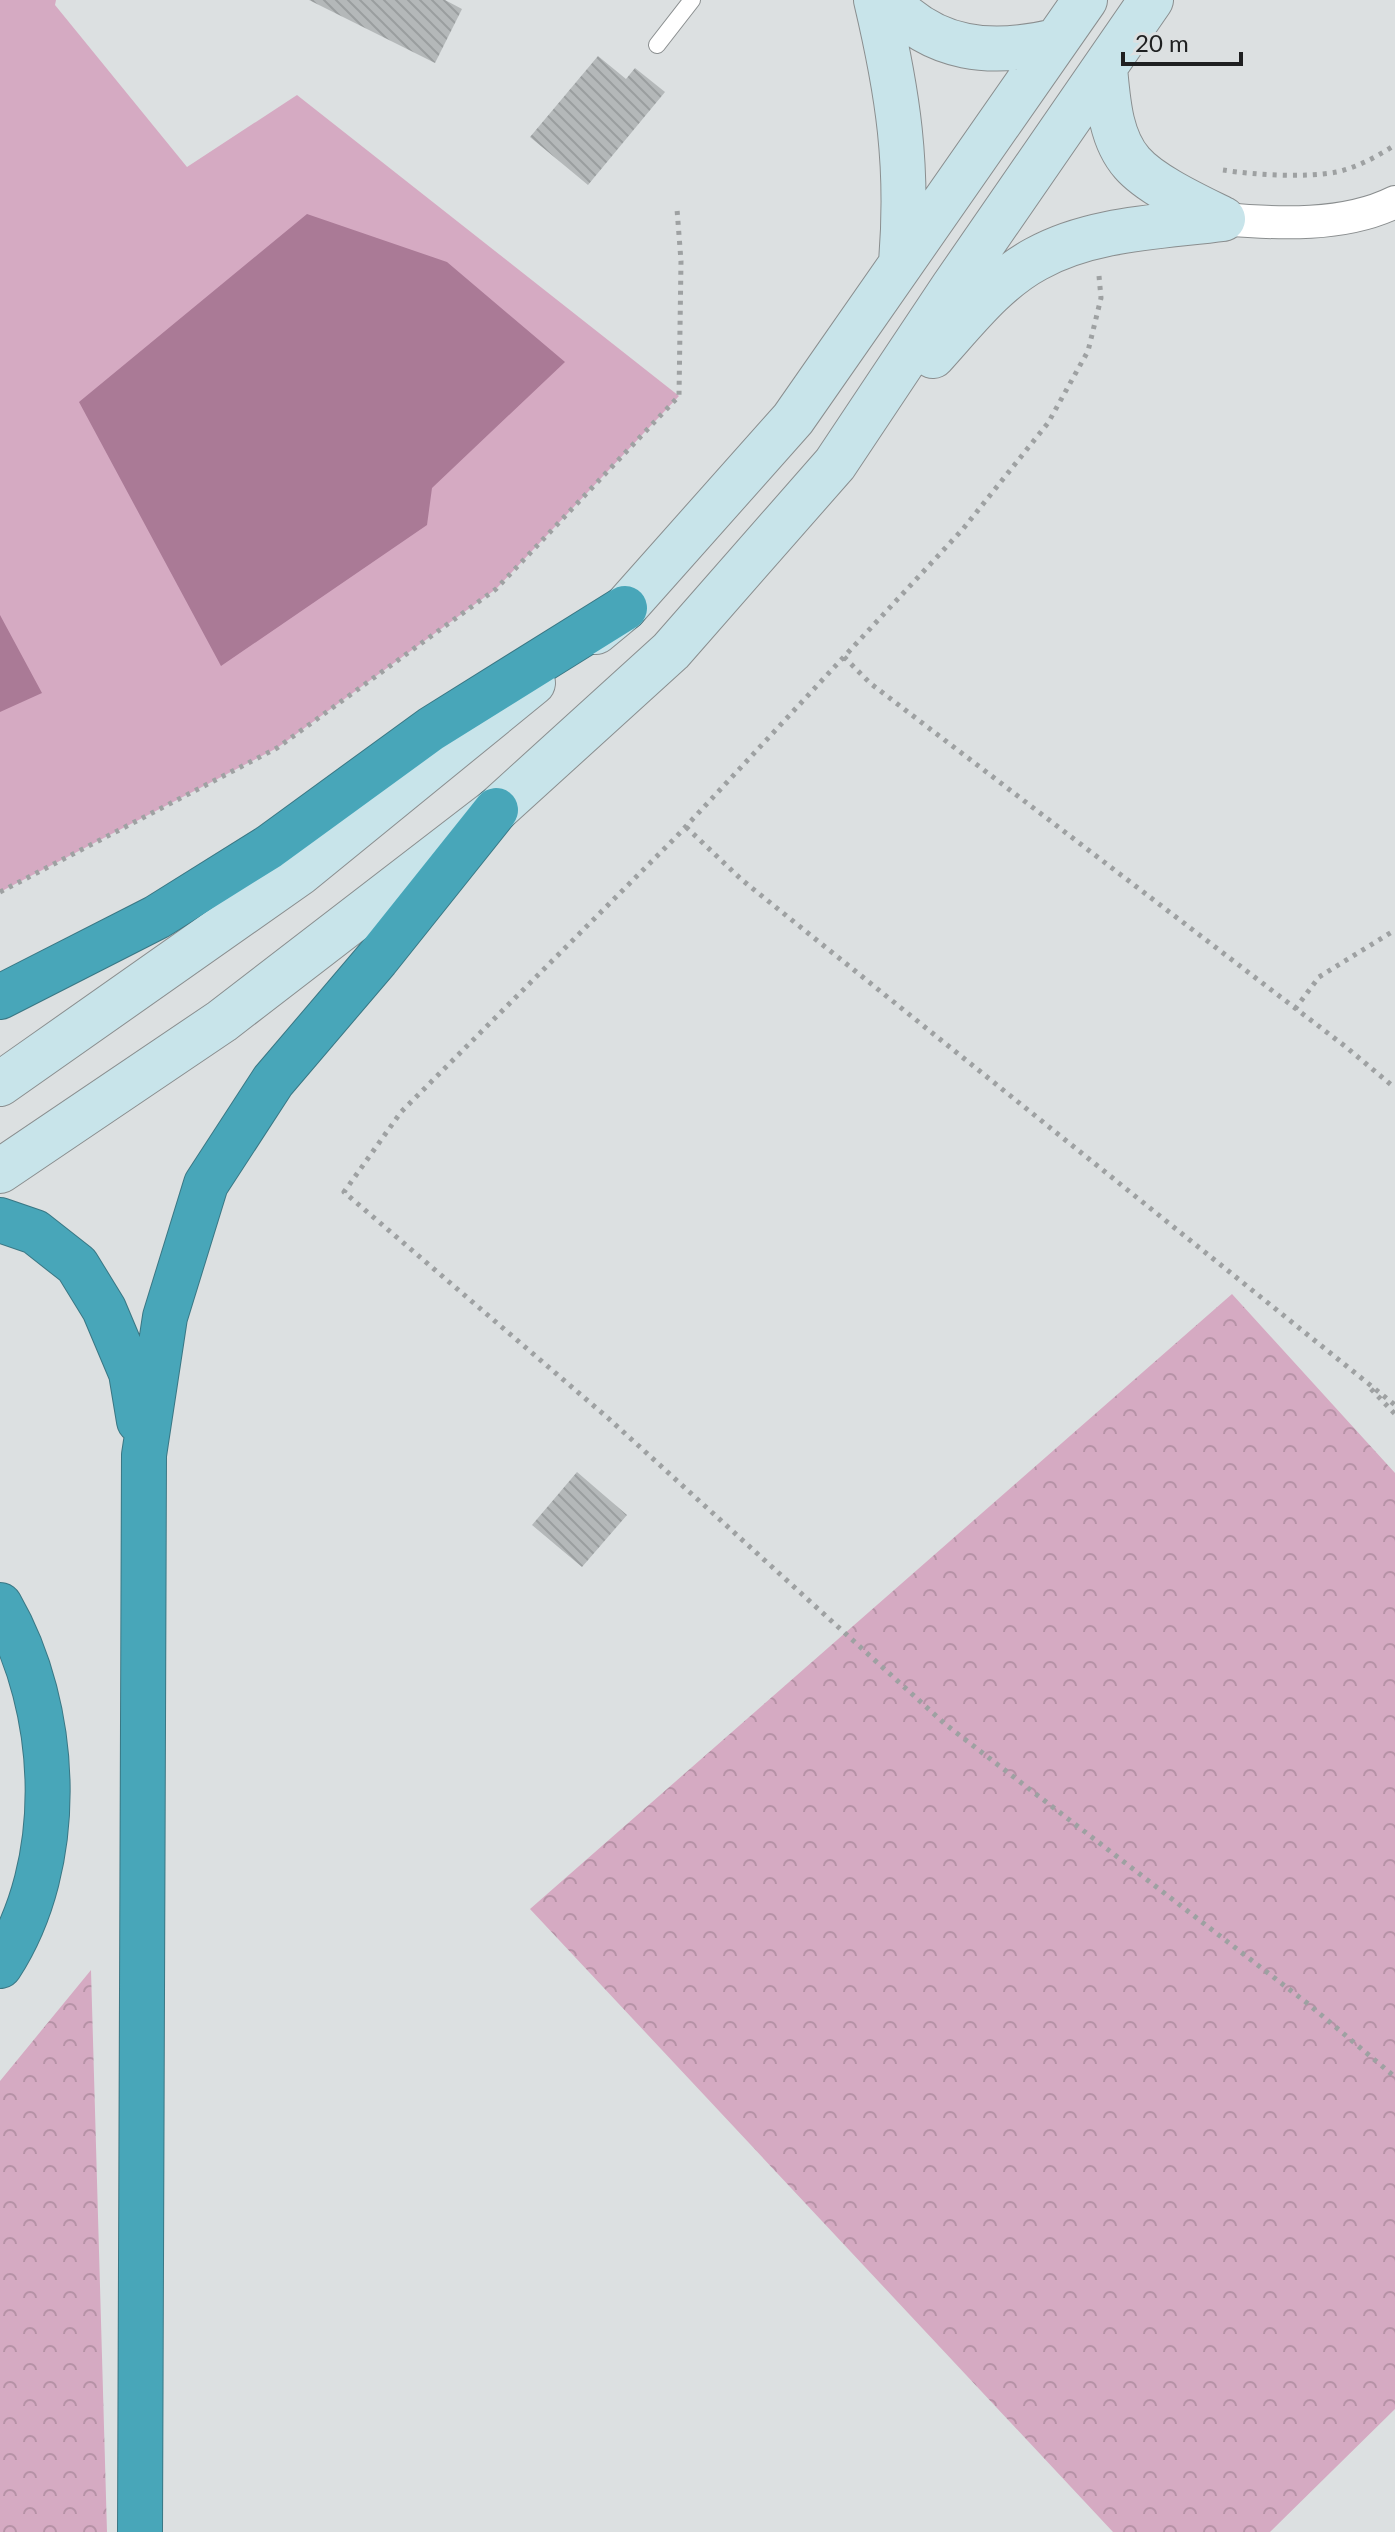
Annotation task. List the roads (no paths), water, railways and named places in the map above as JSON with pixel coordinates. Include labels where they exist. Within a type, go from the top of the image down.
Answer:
[{"type":"highway","points":[[0,997],[157,917],[269,847],[431,729],[625,608]]},
{"type":"highway","points":[[140,2532],[144,1455],[165,1317],[206,1184],[273,1081],[377,959],[496,810]]},
{"type":"highway","points":[[0,1220],[35,1232],[77,1265],[104,1309],[131,1373],[144,1455]]},
{"type":"highway","points":[[0,1605],[13,1627],[42,1715],[49,1809],[34,1888],[12,1947],[0,1966]]},
{"type":"main road","points":[[876,0],[898,103],[904,157],[901,262]]},
{"type":"main road","points":[[888,0],[927,32],[954,44],[992,50],[1026,48],[1056,41]]},
{"type":"main road","points":[[0,1084],[300,873],[625,608],[793,419],[1085,0]]},
{"type":"main road","points":[[835,464],[1144,10]]},
{"type":"main road","points":[[1105,68],[1115,132],[1132,163],[1172,193],[1223,219]]},
{"type":"main road","points":[[0,1171],[222,1021],[496,810],[671,651],[989,294],[1036,259],[1097,235],[1223,219]]},
{"type":"street","points":[[1223,219],[1257,222],[1344,217],[1395,202]]},
{"type":"lane","points":[[657,45],[692,0]]}]
